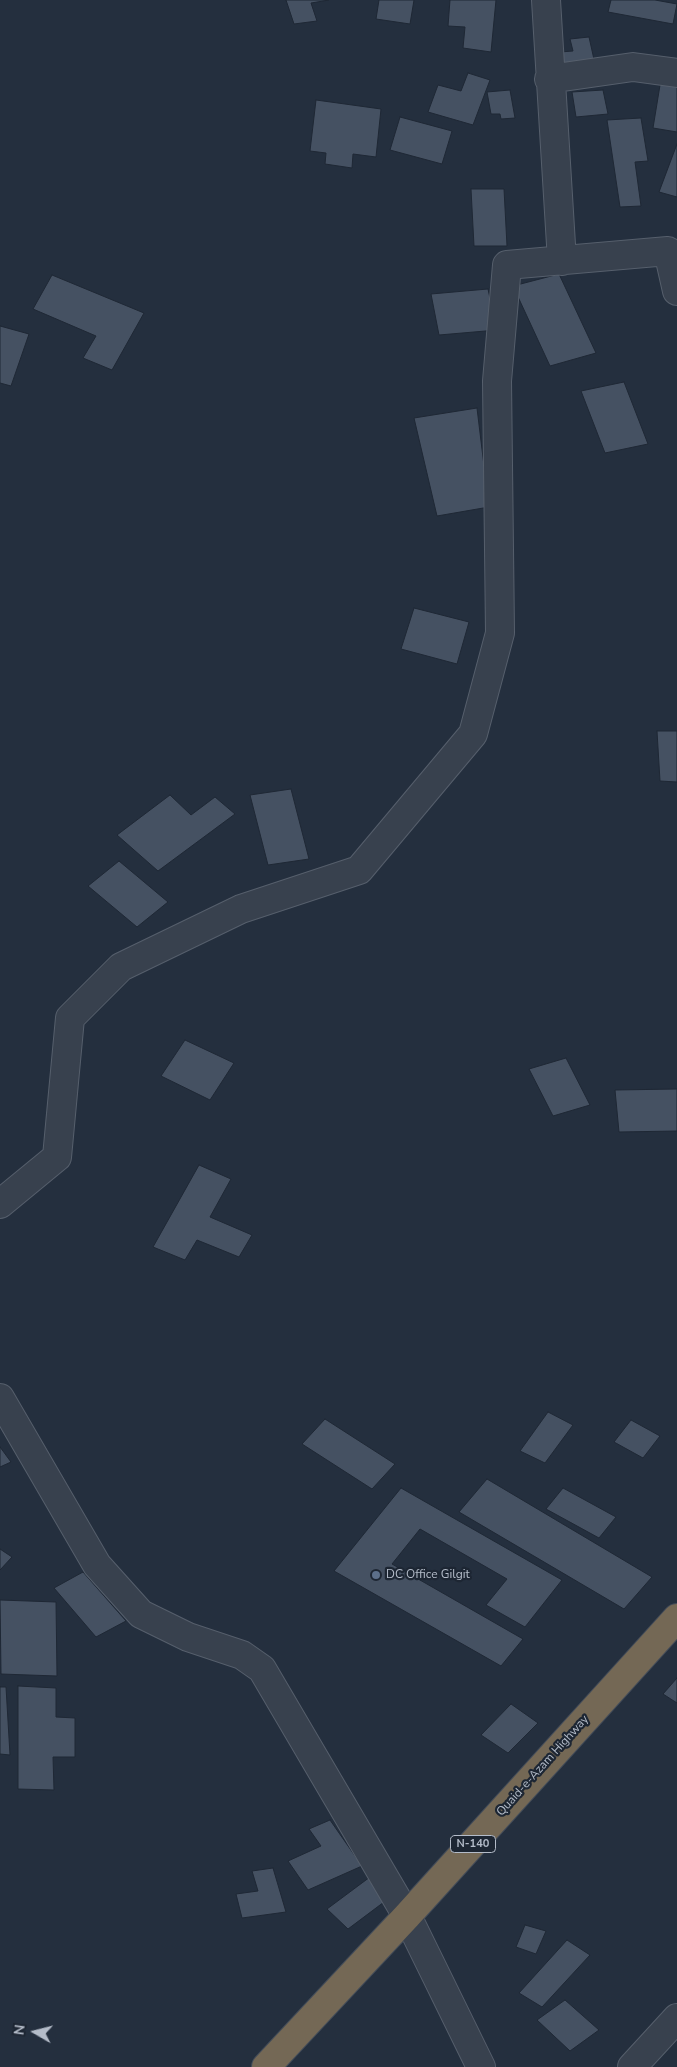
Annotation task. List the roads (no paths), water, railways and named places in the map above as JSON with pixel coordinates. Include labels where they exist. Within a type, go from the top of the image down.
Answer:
[{"type":"highway","name":"Quaid-e-Azam Highway","points":[[266,2067],[407,1916],[677,1618]]},
{"type":"street","points":[[546,0],[549,79],[559,186],[562,260]]},
{"type":"street","points":[[549,79],[632,67],[677,73]]},
{"type":"street","points":[[0,1204],[57,1157],[70,1018],[121,966],[241,909],[359,870],[473,734],[500,634],[497,381],[507,265],[673,252],[677,291]]},
{"type":"street","points":[[0,1398],[97,1565],[141,1614],[188,1637],[242,1655],[262,1669],[407,1916],[481,2067]]},
{"type":"street","points":[[632,2067],[677,2018]]},
{"type":"place","name":"DC Office Gilgit","points":[[376,1575]]}]
